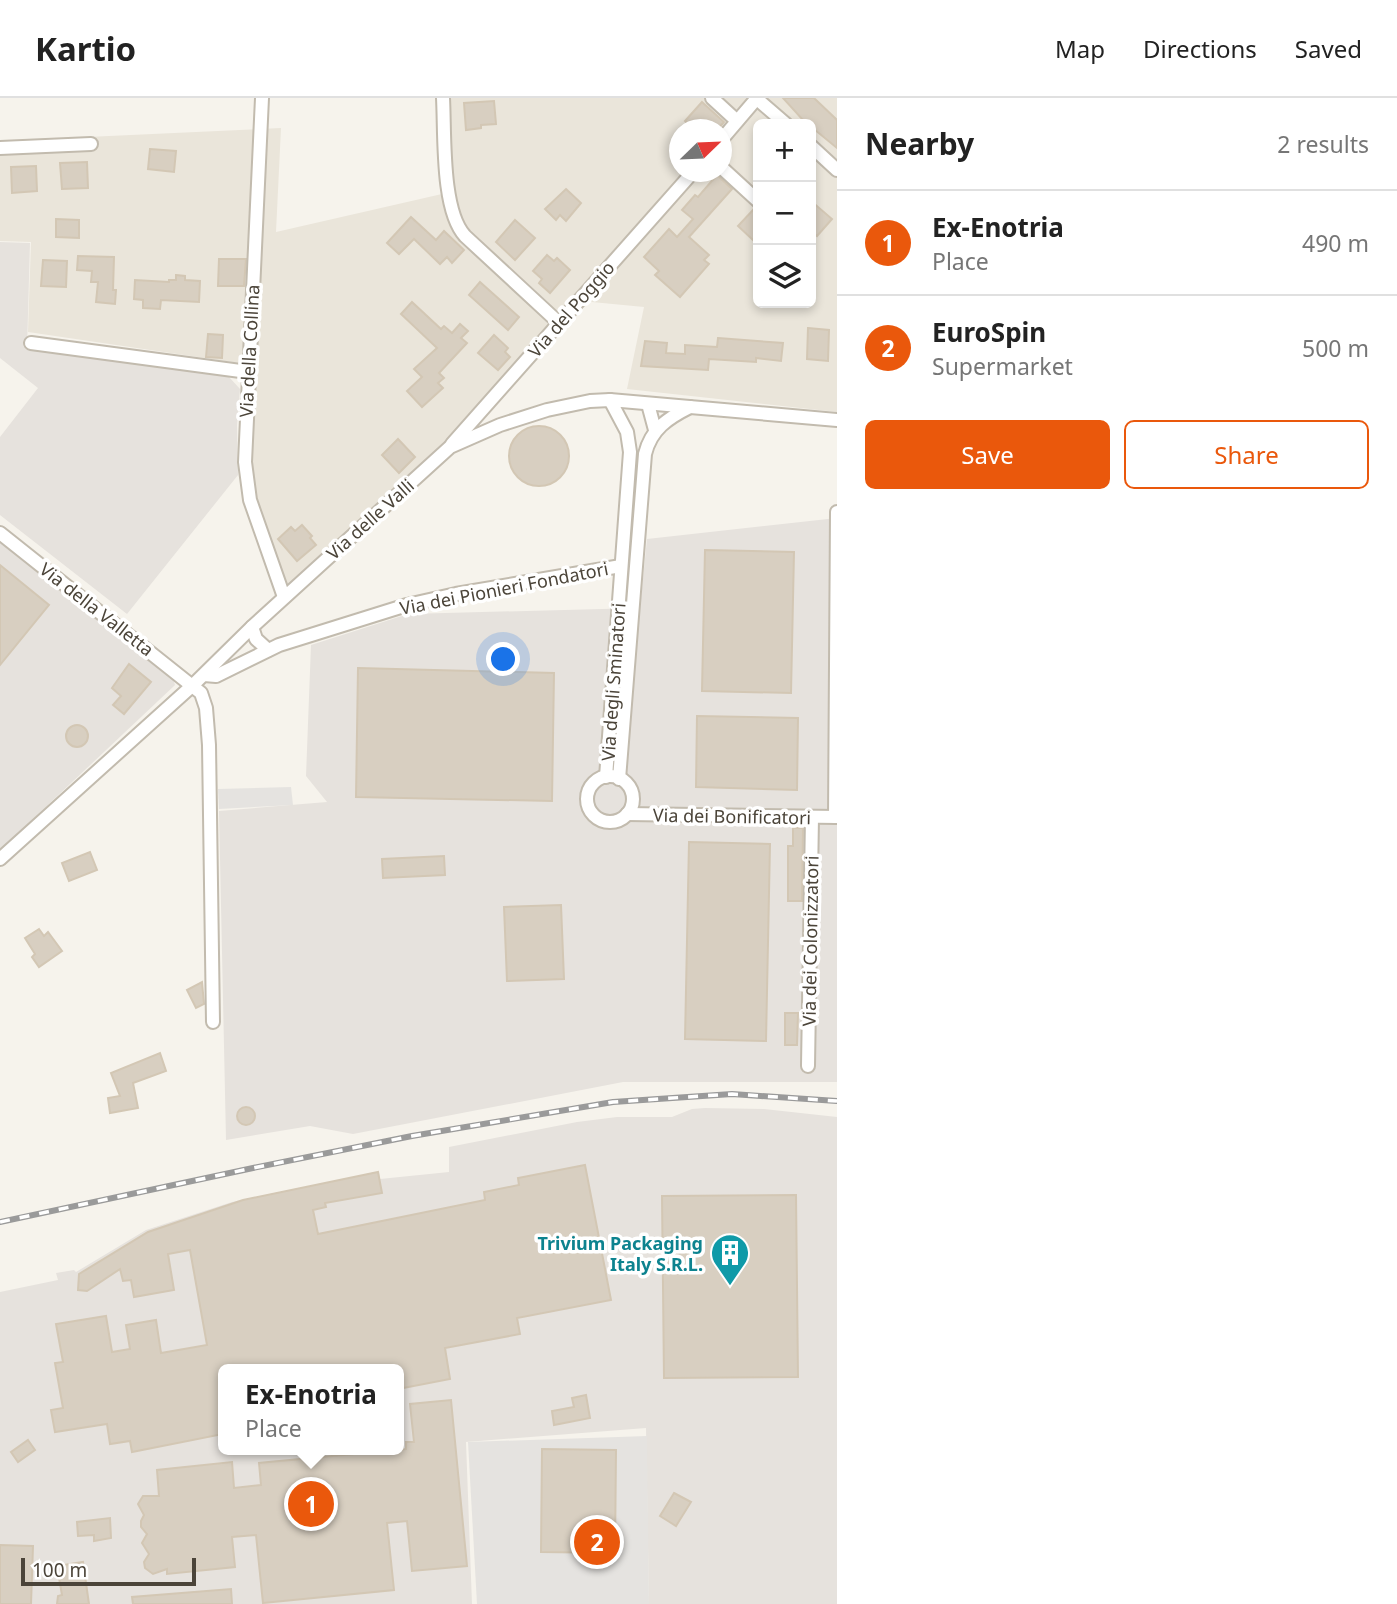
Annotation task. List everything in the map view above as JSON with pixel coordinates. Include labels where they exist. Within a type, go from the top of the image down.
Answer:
[{"type":"street","name":"Via della Collina","points":[[262,98],[248,372],[246,480],[250,500],[284,597]]},
{"type":"street","points":[[443,98],[449,201],[456,223],[465,236],[559,323]]},
{"type":"street","points":[[712,98],[737,121]]},
{"type":"street","points":[[732,127],[757,98],[780,119]]},
{"type":"street","points":[[0,148],[91,144]]},
{"type":"street","points":[[816,151],[837,170]]},
{"type":"street","points":[[732,177],[753,196]]},
{"type":"street","name":"Via del Poggio","points":[[450,447],[683,182]]},
{"type":"street","points":[[31,344],[248,372]]},
{"type":"street","name":"Via delle Valli","points":[[0,859],[450,447],[535,413],[582,402],[610,400],[837,420]]},
{"type":"street","name":"Via degli Sminatori","points":[[610,400],[629,439],[630,452],[621,566],[612,778]]},
{"type":"street","points":[[622,421],[644,403],[655,430],[690,407]]},
{"type":"street","name":"Via degli Sminatori","points":[[612,778],[644,458],[655,430]]},
{"type":"street","points":[[836,512],[836,817]]},
{"type":"street","name":"Via della Valletta","points":[[0,533],[193,685]]},
{"type":"street","name":"Via dei Pionieri Fondatori","points":[[204,674],[216,676],[268,650],[415,603],[621,566]]},
{"type":"street","points":[[252,627],[256,639],[268,650]]},
{"type":"street","points":[[193,685],[201,693],[208,720],[213,1022]]},
{"type":"street","name":"Via degli Sminatori","points":[[612,778],[625,782],[632,794],[632,801],[627,814],[621,820],[606,822],[598,819],[588,807],[588,792],[598,780],[612,778]]},
{"type":"street","name":"Via dei Bonificatori","points":[[627,814],[836,817]]},
{"type":"street","name":"Via dei Colonizzatori","points":[[808,1066],[812,817]]},
{"type":"shaded area","points":[[436,98],[837,98],[837,412],[627,389],[644,307],[571,300],[465,421],[285,587],[249,477],[252,365],[28,332],[31,242],[0,241],[0,141],[281,128],[276,232],[442,194]]},
{"type":"shaded area","points":[[0,242],[30,243],[27,349],[229,377],[240,389],[237,425],[238,475],[127,614],[0,515],[0,437],[38,388],[0,358]]},
{"type":"shaded area","points":[[837,518],[837,1082],[623,1082],[353,1134],[310,1126],[226,1140],[219,811],[327,802],[306,776],[311,645],[408,614],[640,608],[647,539]]},
{"type":"shaded area","points":[[0,542],[173,679],[175,685],[0,850]]},
{"type":"shaded area","points":[[291,787],[293,805],[219,809],[218,789]]},
{"type":"shaded area","points":[[705,1108],[764,1109],[837,1117],[837,1604],[649,1604],[646,1428],[466,1442],[472,1604],[0,1604],[0,1292],[58,1280],[56,1273],[76,1272],[146,1230],[232,1202],[379,1172],[380,1179],[449,1172],[449,1147],[577,1122],[617,1117],[672,1117],[692,1109]]},
{"type":"shaded area","points":[[647,1436],[649,1604],[477,1604],[468,1442]]},
{"type":"building","points":[[783,98],[814,98],[837,120],[837,148],[816,131],[816,119],[802,119]]},
{"type":"building","points":[[494,101],[496,124],[466,130],[464,103]]},
{"type":"building","points":[[702,102],[721,119],[687,119]]},
{"type":"building","points":[[150,149],[176,151],[174,172],[148,169]]},
{"type":"building","points":[[87,162],[88,188],[62,189],[60,163]]},
{"type":"building","points":[[36,166],[37,191],[12,193],[11,167]]},
{"type":"building","points":[[711,182],[724,182],[732,189],[689,237],[709,255],[704,260],[709,264],[680,297],[655,275],[659,271],[644,257],[669,229],[677,237],[693,219],[682,210],[695,195],[698,197]]},
{"type":"building","points":[[566,189],[581,203],[566,221],[560,215],[556,220],[545,209]]},
{"type":"building","points":[[816,205],[832,219],[816,235]]},
{"type":"building","points":[[753,210],[753,240],[738,226]]},
{"type":"building","points":[[411,217],[436,240],[444,231],[464,250],[452,263],[447,257],[440,264],[414,239],[399,254],[387,243]]},
{"type":"building","points":[[56,219],[79,220],[79,238],[56,237]]},
{"type":"building","points":[[515,220],[535,238],[515,260],[496,242]]},
{"type":"building","points":[[547,255],[554,261],[557,258],[570,270],[550,293],[539,283],[542,279],[533,271]]},
{"type":"building","points":[[78,256],[114,257],[115,304],[96,302],[98,282],[91,282],[92,271],[77,270]]},
{"type":"building","points":[[219,259],[246,259],[244,286],[218,286]]},
{"type":"building","points":[[43,260],[67,261],[66,287],[41,286]]},
{"type":"building","points":[[176,275],[185,276],[185,280],[200,281],[199,302],[161,300],[160,309],[143,308],[143,300],[134,299],[135,280],[169,282],[176,280]]},
{"type":"building","points":[[480,282],[519,317],[508,330],[469,295]]},
{"type":"building","points":[[412,302],[441,329],[444,326],[452,333],[460,324],[468,331],[461,338],[467,343],[439,373],[444,378],[438,383],[443,388],[422,407],[407,391],[422,377],[414,369],[437,348],[401,314]]},
{"type":"building","points":[[808,328],[829,330],[828,361],[807,359]]},
{"type":"building","points":[[208,334],[223,335],[222,358],[206,357]]},
{"type":"building","points":[[494,335],[508,348],[505,352],[510,357],[498,370],[478,353]]},
{"type":"building","points":[[718,338],[783,343],[781,361],[756,358],[756,362],[709,359],[708,370],[641,366],[645,341],[667,343],[666,353],[685,354],[685,345],[717,347]]},
{"type":"building","points":[[533,426],[545,426],[564,439],[569,456],[567,468],[556,481],[545,486],[533,486],[514,473],[509,462],[509,450],[522,431]]},
{"type":"building","points":[[398,439],[415,457],[399,473],[382,455]]},
{"type":"building","points":[[302,525],[316,545],[297,561],[278,539],[291,527],[295,531]]},
{"type":"building","points":[[705,550],[794,552],[791,693],[702,691]]},
{"type":"building","points":[[0,565],[49,605],[0,665]]},
{"type":"building","points":[[129,664],[151,682],[124,714],[113,705],[121,696],[112,688]]},
{"type":"building","points":[[358,668],[554,673],[552,801],[356,797]]},
{"type":"building","points":[[697,716],[798,718],[797,790],[696,787]]},
{"type":"building","points":[[77,725],[87,732],[88,736],[81,746],[77,747],[67,740],[66,736],[73,726]]},
{"type":"building","points":[[793,828],[803,828],[802,901],[788,901],[788,846],[793,846]]},
{"type":"building","points":[[689,842],[770,844],[766,1041],[685,1039]]},
{"type":"building","points":[[90,852],[97,870],[69,881],[62,863]]},
{"type":"building","points":[[444,856],[445,875],[383,878],[382,859]]},
{"type":"building","points":[[561,905],[564,979],[507,981],[504,907]]},
{"type":"building","points":[[39,929],[44,936],[48,932],[62,951],[39,967],[25,938]]},
{"type":"building","points":[[202,982],[204,1004],[196,1008],[187,990]]},
{"type":"building","points":[[785,1013],[798,1013],[797,1045],[785,1045]]},
{"type":"building","points":[[160,1053],[166,1071],[133,1083],[138,1108],[110,1113],[108,1098],[120,1096],[111,1073]]},
{"type":"building","points":[[246,1107],[254,1112],[255,1116],[250,1124],[246,1125],[238,1120],[237,1116],[242,1108]]},
{"type":"building","points":[[585,1165],[611,1300],[517,1318],[520,1334],[445,1348],[450,1379],[404,1388],[404,1364],[218,1364],[218,1435],[132,1452],[130,1441],[110,1444],[107,1424],[55,1432],[51,1410],[63,1408],[55,1363],[63,1362],[56,1324],[106,1316],[112,1352],[130,1349],[126,1325],[156,1320],[161,1353],[207,1345],[190,1250],[168,1254],[174,1290],[134,1297],[131,1280],[123,1281],[120,1269],[87,1291],[78,1290],[79,1274],[148,1232],[243,1200],[378,1172],[382,1193],[325,1203],[326,1207],[313,1210],[318,1234],[485,1200],[484,1192],[519,1185],[518,1178]]},
{"type":"building","name":"Trivium Packaging Italy S.R.L.","points":[[796,1195],[798,1377],[664,1378],[662,1196]]},
{"type":"building","points":[[586,1395],[590,1418],[554,1425],[552,1411],[574,1407],[572,1398]]},
{"type":"building","points":[[451,1400],[467,1566],[412,1571],[407,1521],[387,1523],[394,1590],[263,1603],[256,1535],[232,1537],[235,1567],[167,1574],[167,1569],[153,1574],[145,1568],[144,1562],[149,1554],[142,1543],[147,1534],[141,1527],[144,1515],[138,1504],[143,1496],[159,1496],[157,1470],[232,1462],[234,1488],[261,1485],[259,1463],[343,1455],[404,1455],[406,1442],[414,1442],[410,1404]]},
{"type":"building","points":[[28,1440],[35,1450],[18,1462],[11,1452]]},
{"type":"building","points":[[542,1449],[616,1450],[615,1553],[541,1552]]},
{"type":"building","points":[[674,1493],[691,1502],[676,1526],[660,1516]]},
{"type":"building","points":[[110,1518],[111,1538],[94,1541],[94,1535],[78,1536],[77,1522]]},
{"type":"building","points":[[0,1545],[33,1546],[31,1604],[0,1604]]},
{"type":"building","points":[[83,1562],[89,1604],[57,1604],[58,1596],[62,1595],[57,1566]]},
{"type":"building","points":[[231,1589],[232,1604],[133,1604],[132,1597]]},
{"type":"railway","points":[[0,1222],[412,1136],[613,1102],[732,1094],[837,1101]]},
{"type":"place","name":"Trivium Packaging Italy S.R.L.","points":[[730,1287]]},
{"type":"place","name":"Ex-Enotria","points":[[311,1504]]},
{"type":"place","name":"EuroSpin","points":[[597,1542]]}]
